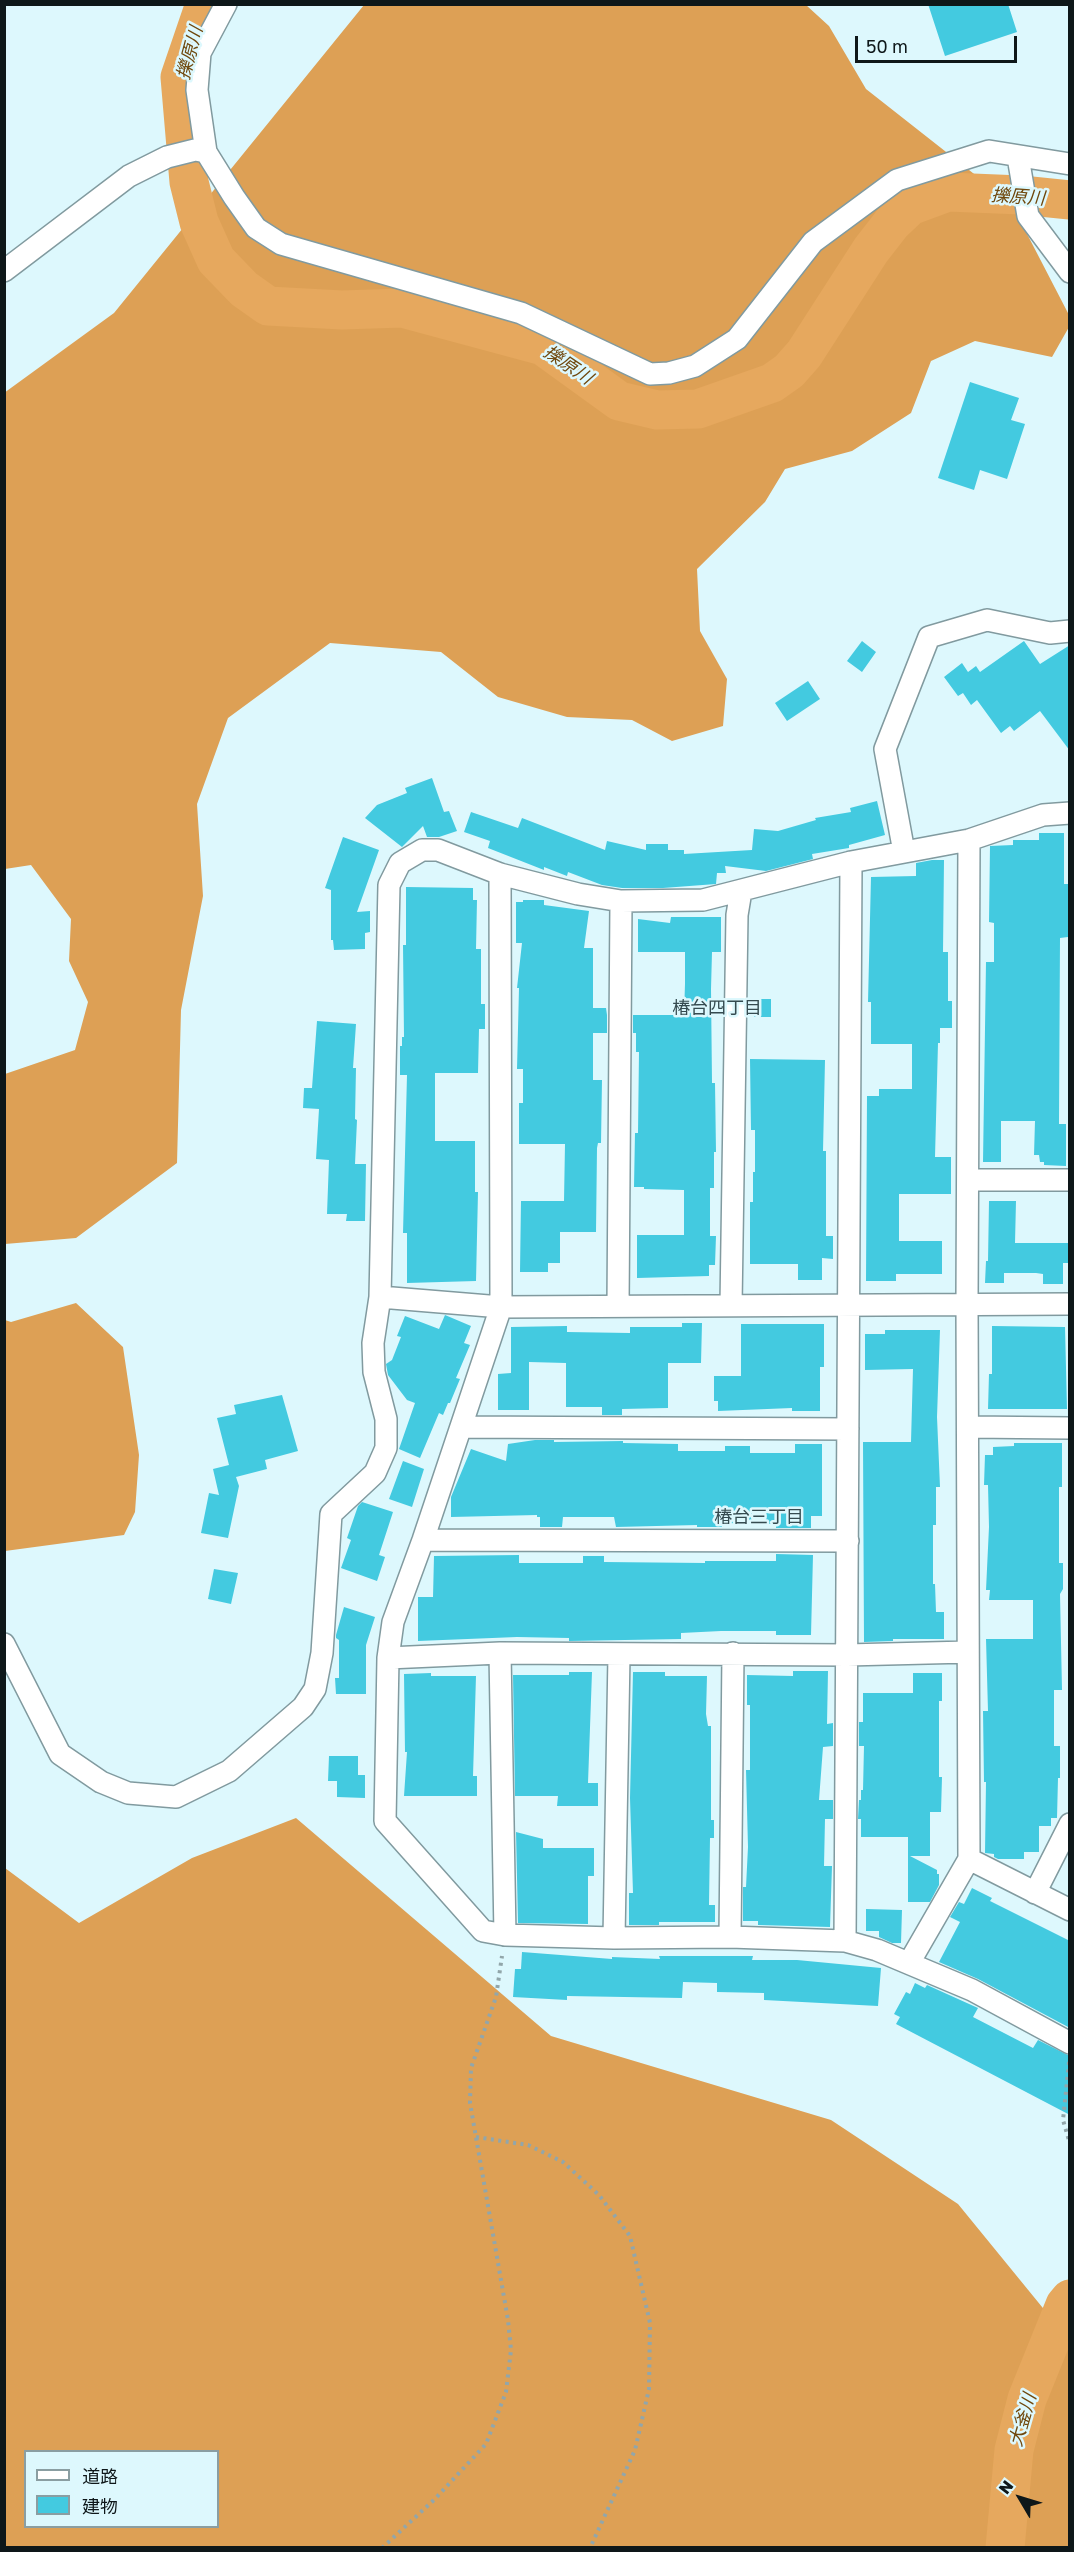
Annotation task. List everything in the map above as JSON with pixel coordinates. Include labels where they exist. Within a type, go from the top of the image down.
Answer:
[{"type":"street","points":[[226,4],[200,53],[192,153],[256,228],[281,244],[521,313],[650,374],[669,373],[695,366],[737,339],[813,242],[897,180],[989,152],[1070,164]]},
{"type":"street","points":[[4,271],[129,176],[167,157],[192,153]]},
{"type":"street","points":[[1018,157],[1028,216],[1070,272]]},
{"type":"street","points":[[904,852],[885,749],[929,637],[987,620],[1050,633],[1070,631]]},
{"type":"street","points":[[4,1644],[60,1754],[101,1782],[128,1793],[176,1797],[230,1771],[303,1707],[315,1689],[322,1653],[331,1514],[375,1473],[386,1448],[386,1419],[374,1362],[373,1343],[380,1297],[389,885],[400,863],[422,849],[438,850],[500,874],[578,894],[621,902],[703,900],[851,862],[969,840],[1043,815],[1070,813]]},
{"type":"street","points":[[909,1963],[969,1859],[967,1303],[969,840]]},
{"type":"street","points":[[845,1941],[851,862]]},
{"type":"street","points":[[500,874],[501,1307],[393,1623],[388,1658],[385,1821],[483,1931],[505,1935],[614,1938],[730,1937],[845,1941],[878,1950],[972,1990],[1070,2043]]},
{"type":"street","points":[[731,1305],[737,915],[741,891]]},
{"type":"street","points":[[618,1306],[621,902]]},
{"type":"street","points":[[968,1180],[1070,1180]]},
{"type":"street","points":[[380,1297],[501,1307],[1070,1304]]},
{"type":"street","points":[[461,1427],[848,1429]]},
{"type":"street","points":[[968,1427],[1070,1428]]},
{"type":"street","points":[[423,1540],[848,1541]]},
{"type":"street","points":[[388,1658],[500,1653],[847,1655],[968,1652]]},
{"type":"street","points":[[500,1653],[505,1935]]},
{"type":"street","points":[[730,1937],[733,1653]]},
{"type":"street","points":[[614,1938],[619,1655]]},
{"type":"street","points":[[1035,1893],[1070,1824]]},
{"type":"street","points":[[969,1859],[1070,1910]]},
{"type":"path","points":[[381,2547],[435,2499],[486,2444],[506,2392],[511,2350],[508,2320],[470,2103],[471,2068],[496,1997],[505,1935]]},
{"type":"path","points":[[1070,2058],[1063,2120],[1070,2144]]},
{"type":"path","points":[[476,2137],[528,2145],[563,2162],[600,2195],[630,2236],[650,2323],[649,2389],[635,2450],[590,2547]]},
{"type":"shaded area","points":[[364,5],[806,5],[829,26],[866,89],[1011,203],[1069,315],[1069,327],[1052,357],[975,341],[931,361],[911,413],[852,451],[785,469],[765,502],[697,569],[700,631],[727,679],[723,726],[672,741],[632,720],[567,717],[498,697],[441,652],[330,643],[228,718],[197,804],[203,896],[181,1010],[177,1163],[76,1238],[5,1244],[5,1074],[75,1050],[88,1002],[69,961],[71,919],[31,865],[5,869],[4,393],[114,313]]},
{"type":"shaded area","points":[[76,1303],[123,1347],[139,1455],[135,1512],[124,1535],[5,1551],[5,1320],[11,1322]]},
{"type":"shaded area","points":[[296,1818],[551,2036],[831,2120],[958,2204],[1069,2340],[1069,2547],[5,2547],[5,1868],[79,1923],[192,1858]]},
{"type":"building","points":[[928,4],[1008,4],[1017,32],[945,56]]},
{"type":"building","points":[[970,382],[1019,398],[1011,420],[1025,424],[1007,479],[980,470],[974,490],[938,478]]},
{"type":"building","points":[[862,641],[876,652],[862,672],[847,661]]},
{"type":"building","points":[[1024,641],[1040,664],[1070,645],[1070,751],[1040,711],[1014,731],[1010,726],[1001,733],[977,700],[971,705],[963,693],[958,696],[944,677],[962,663],[968,672],[976,666],[980,672]]},
{"type":"building","points":[[808,681],[820,699],[787,721],[775,703]]},
{"type":"building","points":[[432,778],[444,812],[449,811],[457,831],[439,837],[427,837],[423,826],[402,847],[365,818],[377,805],[407,793],[405,788]]},
{"type":"building","points":[[877,801],[885,835],[849,845],[849,848],[812,854],[813,859],[766,871],[725,866],[726,873],[717,873],[716,884],[663,888],[622,888],[602,885],[568,872],[567,876],[544,867],[544,870],[488,848],[490,841],[464,832],[471,812],[518,828],[522,818],[605,850],[607,841],[646,850],[646,844],[668,844],[668,850],[684,850],[684,854],[752,850],[754,829],[778,831],[816,820],[815,818],[851,812],[850,808]]},
{"type":"building","points":[[1039,833],[1064,833],[1064,884],[1070,884],[1068,937],[1060,938],[1059,1124],[1066,1124],[1066,1166],[1044,1165],[1044,1162],[1040,1162],[1039,1155],[1034,1155],[1035,1121],[1001,1121],[1001,1162],[983,1162],[986,962],[994,962],[994,923],[989,922],[990,846],[1013,845],[1013,840],[1039,840]]},
{"type":"building","points":[[343,837],[379,850],[357,912],[370,911],[370,932],[365,933],[365,949],[334,950],[333,940],[331,940],[331,890],[325,888]]},
{"type":"building","points":[[944,860],[943,952],[948,952],[948,1001],[952,1001],[952,1028],[940,1028],[940,1043],[938,1043],[935,1157],[951,1157],[951,1194],[899,1194],[899,1241],[942,1241],[942,1274],[896,1274],[896,1281],[866,1281],[867,1096],[879,1096],[879,1089],[912,1089],[912,1044],[871,1044],[871,1002],[868,1002],[871,877],[916,876],[916,863]]},
{"type":"building","points":[[406,887],[473,888],[473,900],[477,900],[476,949],[481,949],[481,1004],[485,1004],[485,1029],[479,1029],[478,1073],[435,1073],[435,1141],[475,1141],[475,1192],[478,1192],[476,1281],[407,1283],[407,1233],[403,1233],[407,1075],[400,1075],[400,1046],[402,1046],[402,1037],[404,1037],[403,945],[406,945]]},
{"type":"building","points":[[523,900],[544,900],[544,905],[589,911],[584,948],[593,948],[593,1008],[606,1008],[607,1015],[607,1033],[593,1033],[593,1080],[602,1080],[601,1143],[598,1143],[597,1148],[596,1232],[560,1232],[560,1263],[548,1263],[548,1272],[520,1272],[521,1201],[564,1201],[565,1144],[519,1144],[519,1103],[523,1103],[523,1069],[517,1069],[519,988],[517,988],[522,943],[516,943],[516,902],[523,902]]},
{"type":"building","points":[[671,917],[721,917],[721,952],[712,952],[711,989],[712,1083],[715,1083],[716,1152],[714,1152],[714,1188],[710,1188],[710,1236],[716,1236],[715,1265],[709,1265],[709,1276],[637,1278],[637,1235],[684,1235],[684,1190],[634,1187],[635,1133],[638,1133],[639,1052],[636,1052],[633,1015],[684,1015],[685,984],[685,952],[638,952],[638,919],[670,923]]},
{"type":"building","points":[[754,999],[771,999],[771,1017],[754,1017]]},
{"type":"building","points":[[317,1021],[356,1024],[353,1068],[356,1068],[355,1164],[366,1164],[365,1221],[346,1221],[347,1214],[327,1214],[329,1160],[316,1159],[319,1109],[303,1108],[304,1088],[312,1088]]},
{"type":"building","points":[[750,1059],[825,1060],[823,1151],[826,1151],[826,1236],[833,1236],[833,1259],[822,1258],[822,1280],[798,1280],[798,1264],[750,1264],[750,1202],[753,1202],[755,1130],[751,1130]]},
{"type":"building","points":[[989,1201],[1016,1201],[1015,1243],[1070,1243],[1070,1263],[1063,1263],[1063,1284],[1043,1284],[1043,1274],[1036,1273],[1004,1273],[1004,1283],[985,1283],[986,1261],[988,1261]]},
{"type":"building","points":[[445,1315],[471,1326],[464,1343],[470,1345],[456,1378],[460,1379],[450,1403],[443,1415],[439,1413],[420,1458],[399,1449],[415,1403],[407,1400],[388,1375],[386,1364],[392,1360],[401,1337],[397,1336],[405,1316],[439,1329]]},
{"type":"building","points":[[682,1323],[702,1323],[701,1363],[668,1363],[668,1408],[622,1409],[622,1415],[602,1415],[602,1407],[566,1407],[566,1363],[529,1362],[529,1410],[498,1410],[498,1374],[511,1373],[511,1327],[567,1326],[567,1332],[630,1333],[630,1327],[682,1327]]},
{"type":"building","points":[[741,1324],[824,1324],[824,1367],[820,1367],[820,1411],[792,1411],[792,1408],[718,1411],[718,1401],[714,1401],[714,1376],[741,1376]]},
{"type":"building","points":[[992,1326],[1065,1327],[1067,1409],[988,1409],[989,1374],[992,1374]]},
{"type":"building","points":[[885,1330],[940,1330],[937,1417],[940,1487],[936,1487],[936,1525],[933,1525],[933,1584],[935,1584],[936,1612],[944,1612],[944,1639],[893,1639],[893,1641],[864,1642],[863,1442],[911,1442],[913,1369],[865,1370],[865,1334],[885,1334]]},
{"type":"building","points":[[282,1395],[298,1451],[265,1460],[267,1469],[236,1477],[239,1486],[228,1538],[201,1533],[209,1493],[219,1495],[213,1469],[229,1465],[217,1418],[236,1414],[234,1405]]},
{"type":"building","points":[[535,1440],[678,1444],[678,1451],[725,1451],[725,1446],[750,1446],[750,1453],[795,1453],[795,1444],[822,1444],[822,1516],[811,1516],[811,1528],[776,1528],[776,1524],[722,1523],[722,1527],[697,1527],[697,1525],[616,1527],[614,1517],[563,1517],[562,1527],[540,1527],[540,1517],[537,1515],[451,1517],[451,1497],[471,1449],[506,1461],[508,1444]]},
{"type":"building","points":[[1014,1443],[1062,1443],[1062,1487],[1059,1487],[1059,1563],[1063,1563],[1063,1589],[1060,1594],[1062,1690],[1054,1690],[1054,1746],[1060,1746],[1060,1778],[1058,1778],[1057,1818],[1051,1818],[1051,1826],[1039,1826],[1039,1852],[1024,1852],[1024,1859],[998,1859],[994,1857],[994,1854],[985,1853],[986,1782],[984,1782],[983,1711],[988,1711],[986,1639],[1033,1639],[1033,1600],[989,1600],[990,1590],[986,1590],[989,1527],[988,1485],[984,1485],[985,1455],[993,1455],[993,1447],[1014,1446]]},
{"type":"building","points":[[403,1461],[424,1469],[412,1507],[389,1499]]},
{"type":"building","points":[[362,1502],[393,1512],[379,1555],[385,1557],[377,1581],[341,1568],[351,1540],[347,1538],[358,1506]]},
{"type":"building","points":[[776,1554],[813,1555],[811,1635],[776,1635],[776,1631],[721,1631],[681,1633],[681,1639],[569,1641],[569,1638],[517,1637],[418,1641],[418,1597],[433,1597],[434,1556],[519,1555],[519,1563],[583,1563],[583,1556],[604,1556],[604,1562],[705,1563],[705,1561],[776,1561]]},
{"type":"building","points":[[214,1569],[238,1573],[231,1604],[208,1599]]},
{"type":"building","points":[[344,1607],[375,1617],[366,1645],[366,1694],[336,1694],[335,1678],[339,1678],[339,1640],[336,1635]]},
{"type":"building","points":[[793,1671],[828,1671],[827,1724],[833,1723],[833,1746],[823,1747],[819,1800],[833,1800],[833,1819],[825,1819],[824,1866],[832,1866],[830,1927],[758,1925],[758,1921],[743,1921],[743,1887],[746,1887],[748,1847],[746,1770],[750,1770],[750,1705],[747,1705],[747,1675],[793,1676]]},
{"type":"building","points":[[569,1672],[592,1672],[588,1783],[598,1783],[598,1806],[557,1806],[558,1796],[515,1796],[513,1675],[569,1675]]},
{"type":"building","points":[[633,1672],[665,1672],[665,1676],[707,1676],[706,1714],[708,1726],[711,1726],[711,1820],[714,1820],[714,1838],[710,1838],[709,1905],[715,1905],[715,1922],[659,1922],[659,1925],[629,1925],[629,1893],[633,1893],[630,1798]]},
{"type":"building","points":[[431,1673],[431,1676],[476,1676],[473,1776],[477,1776],[477,1796],[404,1796],[407,1752],[405,1752],[404,1674]]},
{"type":"building","points":[[913,1673],[942,1673],[942,1701],[939,1701],[941,1812],[930,1812],[930,1856],[910,1856],[937,1870],[939,1874],[939,1885],[930,1902],[908,1902],[908,1837],[861,1837],[861,1819],[858,1819],[859,1800],[861,1800],[861,1790],[863,1790],[864,1746],[859,1746],[859,1722],[863,1722],[863,1693],[913,1693]]},
{"type":"building","points":[[329,1756],[358,1756],[358,1775],[365,1775],[365,1798],[337,1797],[337,1781],[328,1781]]},
{"type":"building","points":[[516,1832],[543,1839],[543,1848],[594,1848],[594,1876],[588,1876],[588,1924],[518,1923]]},
{"type":"building","points":[[972,1888],[992,1898],[990,1901],[1070,1941],[1070,2028],[978,1979],[939,1962],[960,1922],[950,1917],[959,1902],[964,1904]]},
{"type":"building","points":[[866,1909],[902,1910],[901,1943],[892,1943],[879,1937],[879,1931],[866,1931]]},
{"type":"building","points":[[522,1952],[612,1959],[612,1957],[660,1959],[659,1956],[753,1956],[752,1960],[797,1960],[881,1968],[878,2006],[764,2000],[764,1993],[717,1992],[717,1983],[683,1982],[682,1998],[567,1996],[567,2000],[513,1997],[515,1969],[521,1969]]},
{"type":"building","points":[[915,1983],[925,1988],[927,1985],[978,2008],[973,2017],[1033,2048],[1038,2040],[1070,2056],[1070,2115],[896,2024],[900,2017],[894,2014],[906,1992],[910,1994]]},
{"type":"waterway","name":"擽原川","points":[[205,4],[180,77],[189,182],[199,222],[216,260],[244,289],[268,306],[342,310],[402,308],[543,346],[619,401],[657,410],[698,409],[772,383],[789,371],[804,354],[871,250],[892,223],[910,206],[948,192],[1070,200]]},
{"type":"waterway","name":"大釜川","points":[[1005,2548],[1014,2450],[1027,2399],[1065,2305],[1070,2299]]},
{"type":"district","name":"椿台四丁目","points":[[717,1008]]},
{"type":"district","name":"椿台三丁目","points":[[759,1517]]}]
